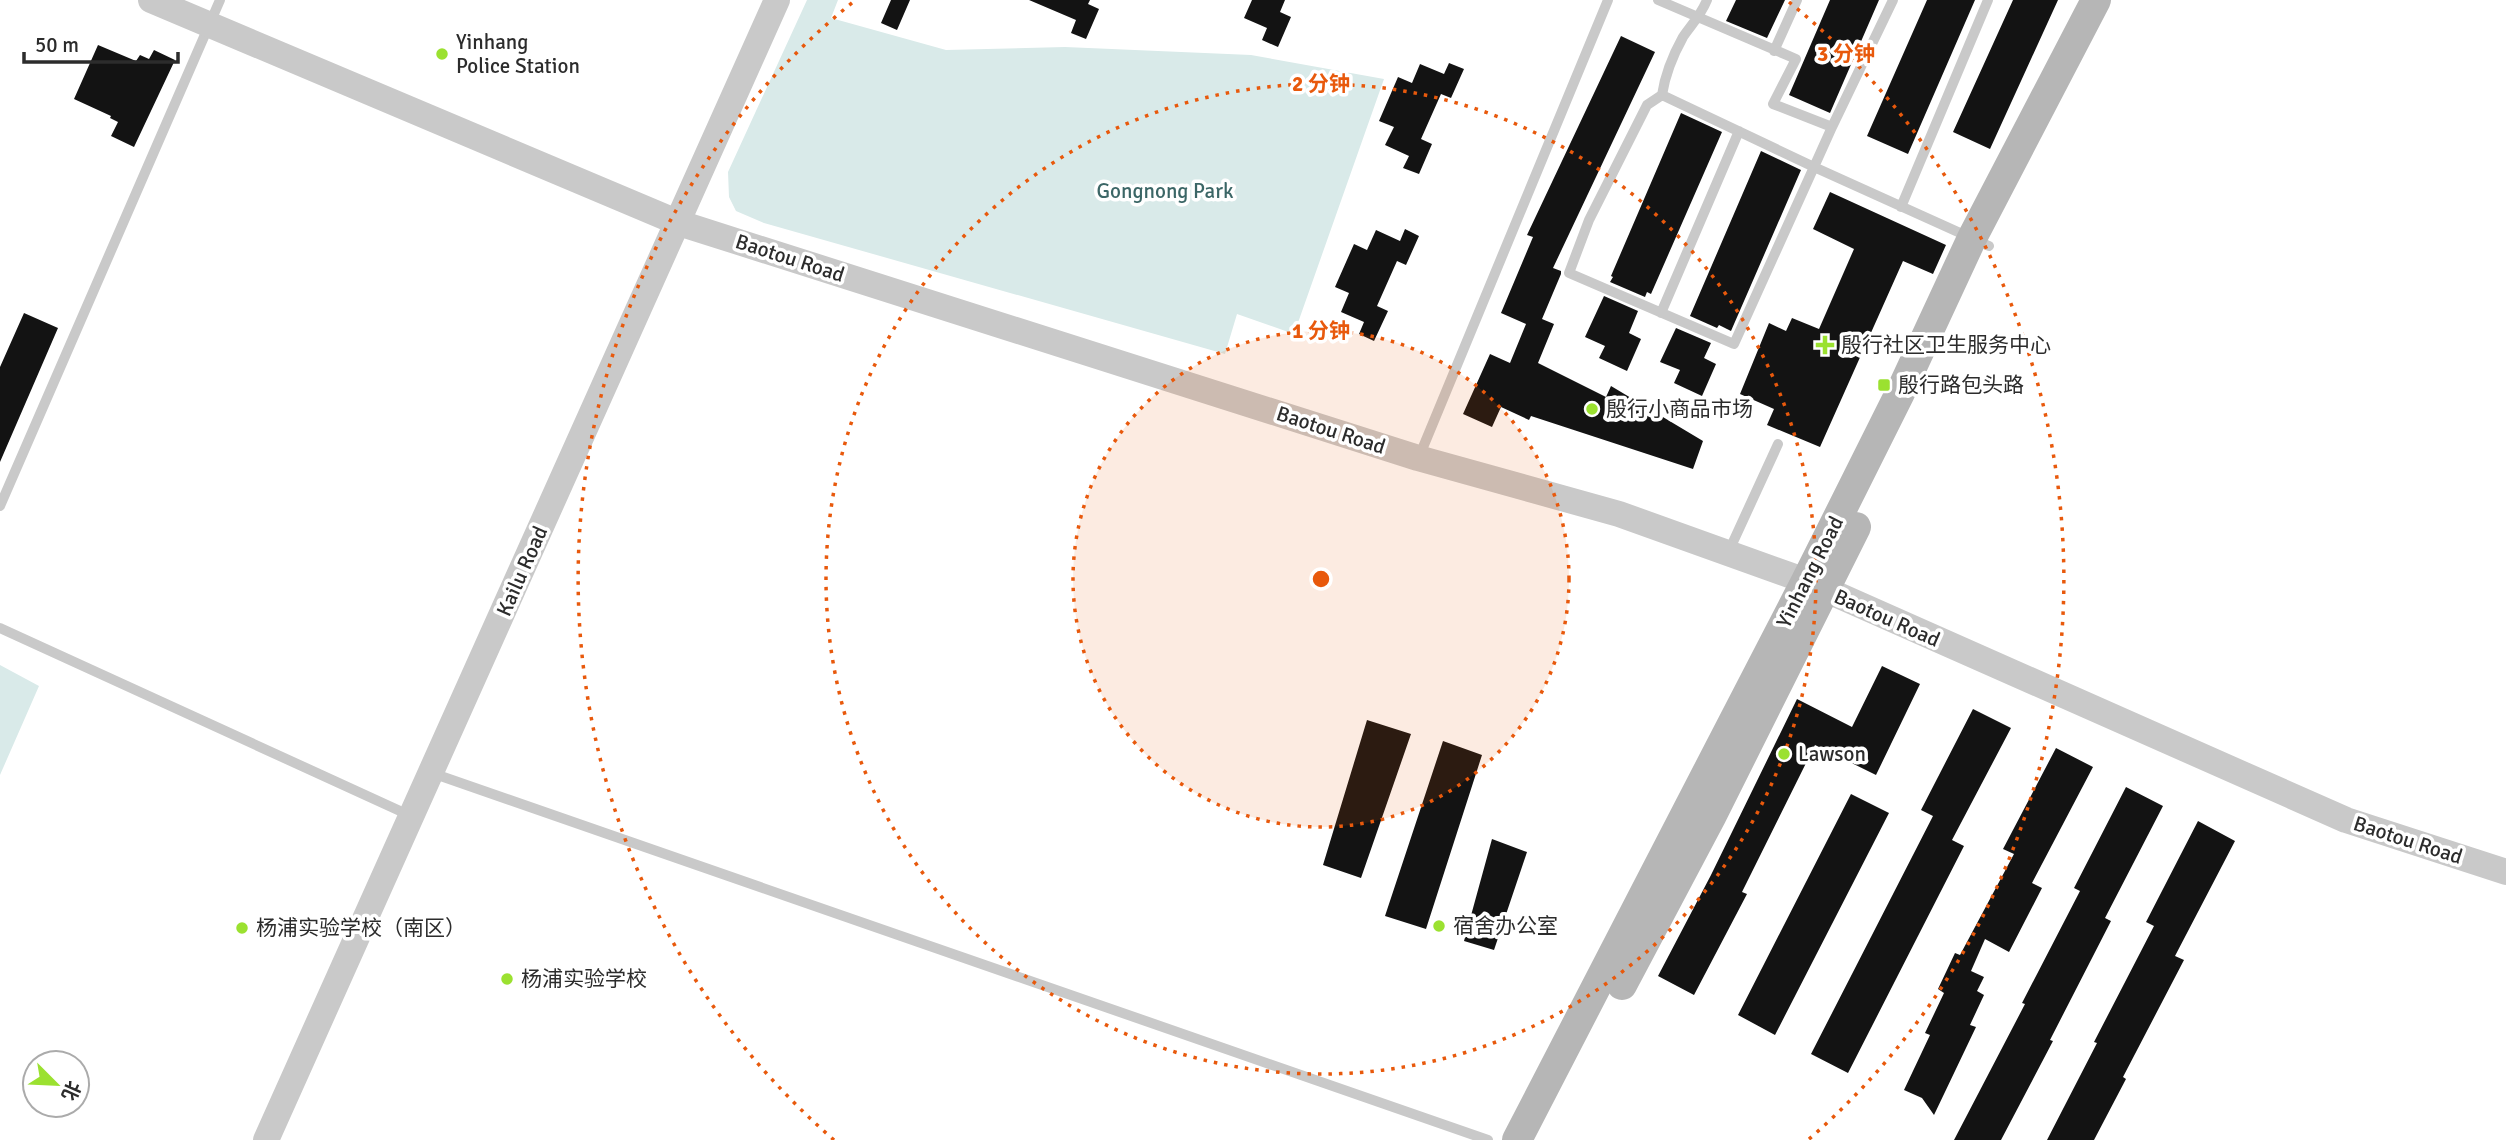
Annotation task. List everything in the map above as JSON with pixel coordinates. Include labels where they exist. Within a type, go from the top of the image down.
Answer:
[{"type":"main road","name":"Yinhang Road","points":[[1517,1140],[1816,585],[2096,0]]},
{"type":"main road","name":"Yinhang Road","points":[[1539,1140],[1711,817],[1816,585],[1953,269],[1981,242],[2117,0]]},
{"type":"street","name":"Baotou Road","points":[[150,0],[679,223],[1418,458],[1619,514],[1816,585],[2346,820],[2506,872]]},
{"type":"street","name":"Kailu Road","points":[[266,1140],[777,0]]},
{"type":"lane","points":[[0,506],[220,0]]},
{"type":"lane","points":[[1418,458],[1608,0]]},
{"type":"lane","points":[[1658,0],[1796,59],[1773,104],[1832,127]]},
{"type":"lane","points":[[1707,0],[1700,18],[1683,38],[1675,54],[1665,78],[1662,95],[1647,106],[1589,220],[1569,273],[1734,344],[1893,0]]},
{"type":"lane","points":[[1774,51],[1797,0]]},
{"type":"lane","points":[[1901,206],[1988,0]]},
{"type":"lane","points":[[1662,95],[1981,242]]},
{"type":"lane","points":[[1661,313],[1739,131]]},
{"type":"lane","points":[[1728,553],[1778,444]]},
{"type":"lane","points":[[0,628],[412,817]]},
{"type":"lane","points":[[432,773],[1488,1140]]},
{"type":"green space","name":"Gongnong Park","points":[[807,0],[838,0],[831,18],[946,50],[1065,47],[1251,55],[1384,79],[1294,334],[1237,314],[1225,354],[764,223],[736,211],[729,197],[728,172]]},
{"type":"green space","points":[[0,665],[39,686],[0,775]]},
{"type":"building","points":[[891,0],[910,0],[897,30],[881,23]]},
{"type":"building","points":[[1029,0],[1090,0],[1088,4],[1099,9],[1086,39],[1071,33],[1076,20]]},
{"type":"building","points":[[1252,0],[1285,0],[1280,12],[1291,17],[1278,47],[1262,40],[1267,28],[1244,18]]},
{"type":"building","points":[[1736,0],[1785,0],[1767,38],[1726,21]]},
{"type":"building","points":[[1830,0],[1879,0],[1830,113],[1789,95]]},
{"type":"building","points":[[1927,0],[1975,0],[1908,154],[1867,136]]},
{"type":"building","points":[[2013,0],[2058,0],[1990,149],[1953,132]]},
{"type":"building","points":[[1621,36],[1655,52],[1553,268],[1561,271],[1561,274],[1542,319],[1554,324],[1538,363],[1606,397],[1611,386],[1703,441],[1693,469],[1531,416],[1529,420],[1501,407],[1492,427],[1463,414],[1490,354],[1510,363],[1526,324],[1501,313],[1533,237],[1527,235]]},
{"type":"building","points":[[98,45],[136,61],[140,55],[149,59],[154,50],[175,60],[134,147],[111,136],[118,122],[110,118],[111,116],[74,99]]},
{"type":"building","points":[[1449,63],[1464,69],[1451,98],[1441,94],[1421,139],[1432,144],[1419,174],[1403,168],[1409,156],[1385,145],[1394,127],[1379,121],[1398,77],[1412,83],[1420,64],[1444,74]]},
{"type":"building","points":[[1681,113],[1722,132],[1651,294],[1647,292],[1645,297],[1610,282],[1613,277],[1611,276]]},
{"type":"building","points":[[1761,151],[1801,170],[1731,331],[1690,316]]},
{"type":"building","points":[[1830,192],[1946,245],[1933,274],[1903,261],[1820,447],[1767,425],[1774,409],[1740,394],[1769,323],[1786,331],[1792,318],[1819,329],[1854,249],[1813,229]]},
{"type":"building","points":[[1405,229],[1419,236],[1406,265],[1397,261],[1377,306],[1388,311],[1374,341],[1359,334],[1364,322],[1341,312],[1349,293],[1335,287],[1354,244],[1367,250],[1376,230],[1400,241]]},
{"type":"building","points":[[1604,296],[1638,311],[1629,333],[1641,339],[1627,371],[1599,358],[1605,346],[1585,337]]},
{"type":"building","points":[[24,313],[58,328],[0,462],[0,367]]},
{"type":"building","points":[[1676,328],[1711,343],[1704,358],[1716,364],[1702,396],[1674,383],[1680,370],[1660,362]]},
{"type":"building","points":[[1882,666],[1920,684],[1876,775],[1815,745],[1742,892],[1747,894],[1694,995],[1658,976],[1797,699],[1852,727]]},
{"type":"building","points":[[1973,709],[2011,728],[1952,840],[1964,846],[1848,1073],[1811,1054],[1933,816],[1921,810]]},
{"type":"building","points":[[1367,720],[1411,734],[1361,878],[1323,865]]},
{"type":"building","points":[[1443,741],[1482,755],[1426,929],[1385,916]]},
{"type":"building","points":[[2056,748],[2093,767],[2032,883],[2042,888],[2009,952],[1985,939],[1971,971],[1984,977],[1977,991],[1984,995],[1970,1025],[1976,1027],[1934,1115],[1922,1098],[1904,1090],[1930,1035],[1925,1033],[1944,993],[1938,989],[1955,953],[1960,955],[2014,854],[2003,849]]},
{"type":"building","points":[[2126,787],[2163,806],[2105,918],[2111,921],[2050,1040],[2053,1041],[2001,1140],[1954,1140],[2025,1004],[2022,1003],[2080,891],[2074,888]]},
{"type":"building","points":[[1851,794],[1889,813],[1775,1035],[1738,1015]]},
{"type":"building","points":[[2198,821],[2235,841],[2175,956],[2184,960],[2123,1077],[2126,1079],[2094,1140],[2047,1140],[2154,926],[2146,922]]},
{"type":"building","points":[[1492,839],[1527,852],[1494,950],[1464,941]]},
{"type":"place","name":"Yinhang Police Station","points":[[442,54]]},
{"type":"place","name":"殷行社区卫生服务中心","points":[[1825,345]]},
{"type":"place","name":"殷行路包头路","points":[[1884,385]]},
{"type":"place","name":"殷行小商品市场","points":[[1592,409]]},
{"type":"place","name":"Lawson","points":[[1784,754]]},
{"type":"place","name":"宿舍办公室","points":[[1439,926]]},
{"type":"place","name":"杨浦实验学校（南区）","points":[[242,928]]},
{"type":"place","name":"杨浦实验学校","points":[[507,979]]}]
